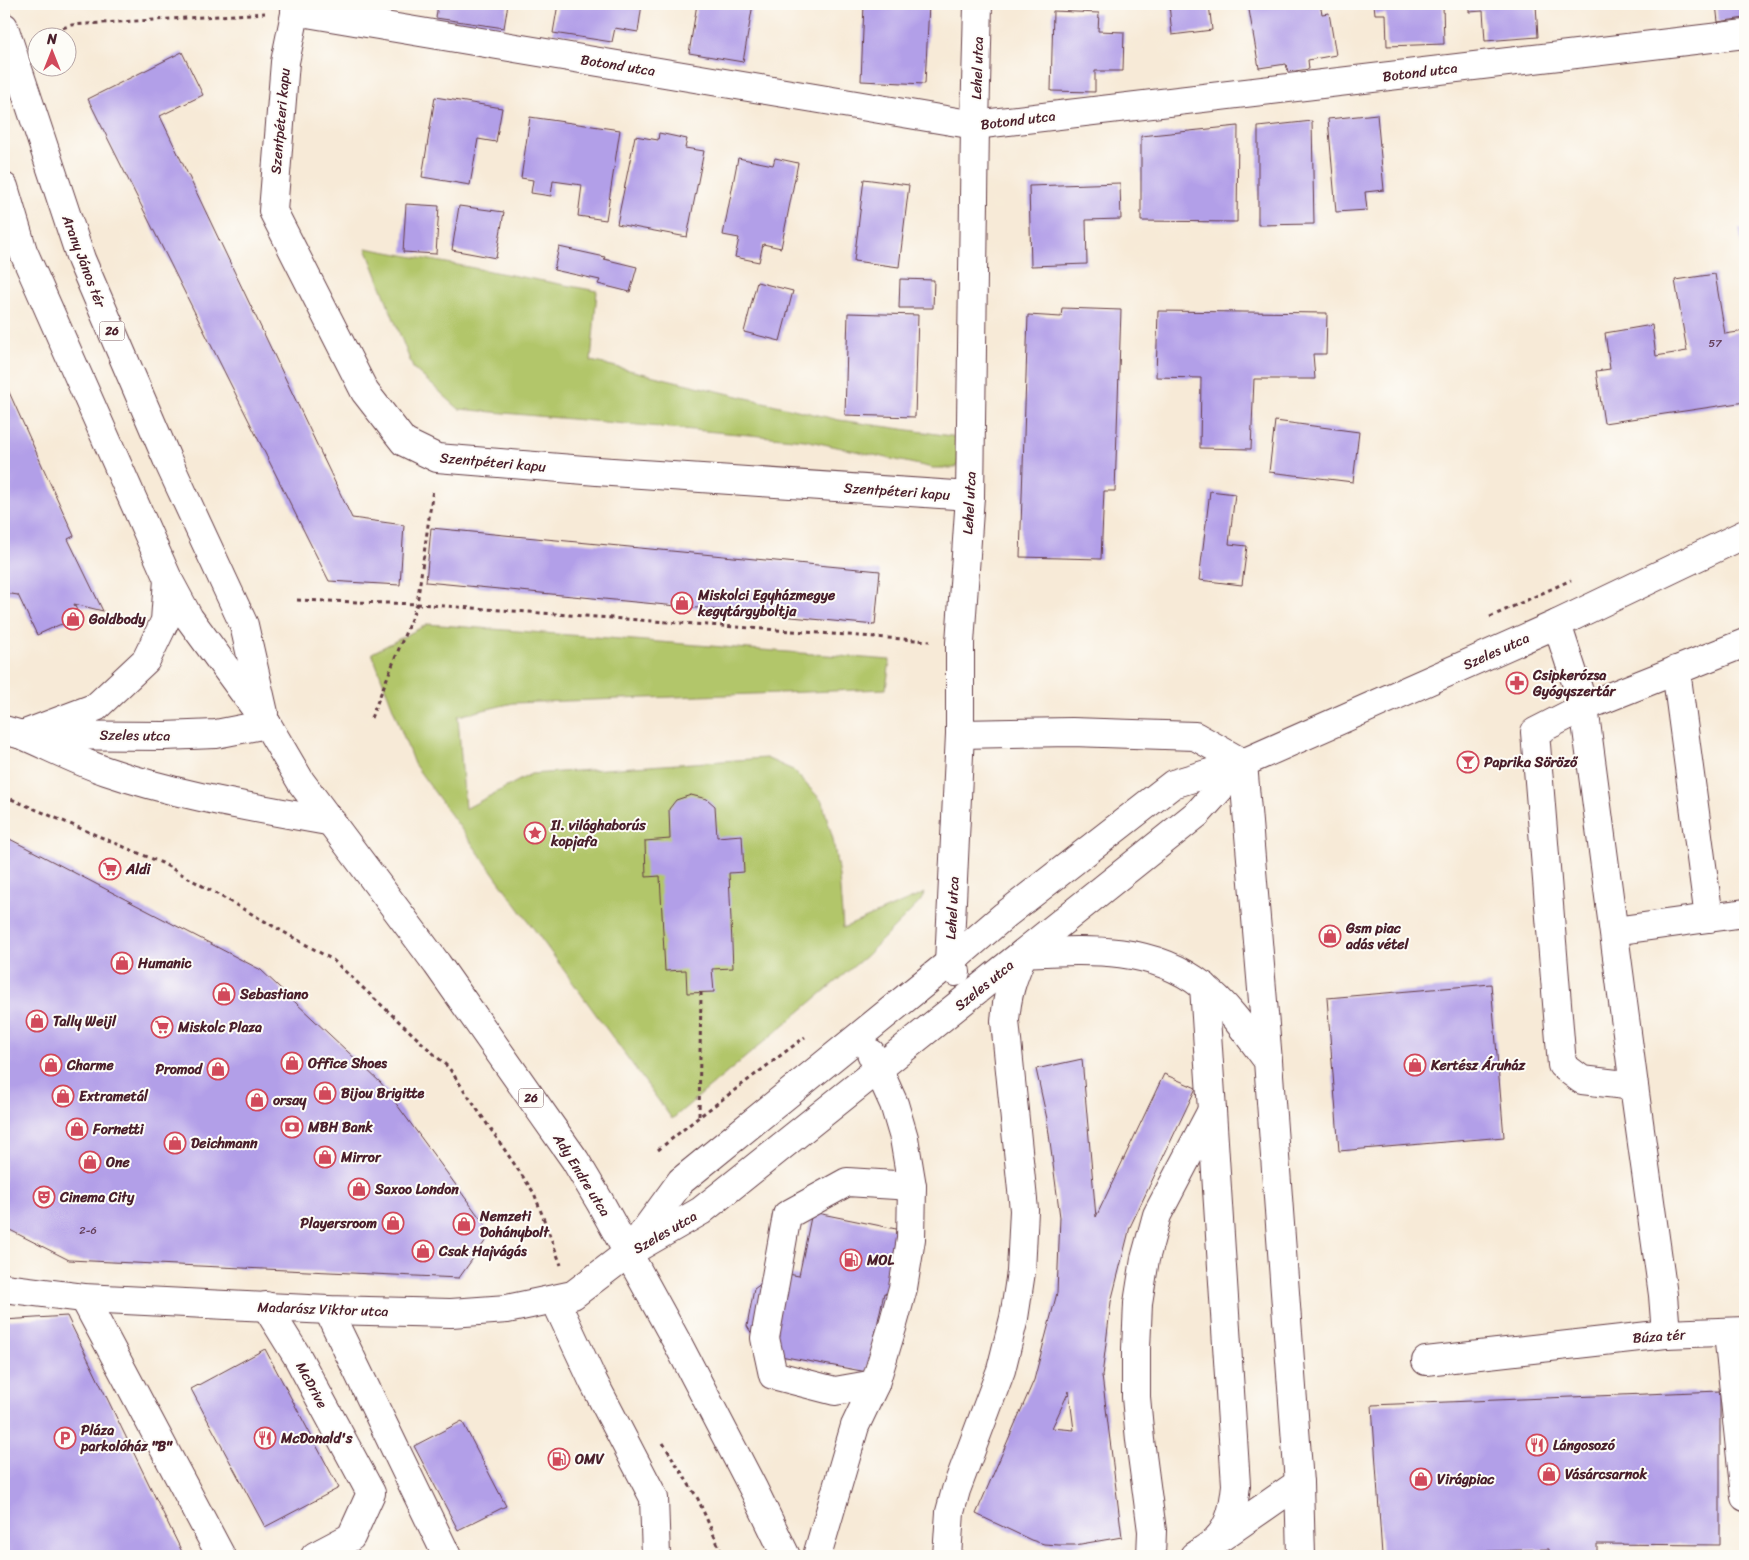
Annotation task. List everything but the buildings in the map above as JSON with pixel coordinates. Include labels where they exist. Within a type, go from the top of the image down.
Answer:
[{"type":"street","name":"Lehel utca","points":[[949,963],[960,734],[960,643],[970,496],[978,4]]},
{"type":"street","name":"Botond utca","points":[[296,8],[975,125],[1745,34]]},
{"type":"street","name":"Szentpéteri kapu","points":[[296,8],[285,62],[273,211],[365,392],[404,442],[437,458],[597,471],[970,496]]},
{"type":"street","name":"Arany János tér","points":[[6,35],[82,259],[167,459],[244,625],[267,724]]},
{"type":"street","name":"26","points":[[4,187],[23,251],[168,579],[194,625],[267,724],[301,782],[332,822]]},
{"type":"street","name":"Szeles utca","points":[[628,1253],[681,1182],[1005,915],[1172,784],[1243,763],[1557,624],[1745,534]]},
{"type":"street","points":[[13,732],[96,707],[146,660],[165,620],[168,579]]},
{"type":"street","points":[[1557,624],[1584,707],[1663,1295],[1666,1334]]},
{"type":"street","points":[[1634,1086],[1582,1080],[1562,1065],[1535,732],[1584,707],[1745,643]]},
{"type":"street","points":[[1676,670],[1710,918]]},
{"type":"street","name":"Szeles utca","points":[[13,732],[164,736],[216,734],[267,724]]},
{"type":"street","points":[[13,732],[105,770],[164,788],[212,800],[332,822]]},
{"type":"street","points":[[960,734],[1072,732],[1195,736],[1243,763],[1268,1060],[1298,1483],[1301,1556]]},
{"type":"street","name":"Szeles utca","points":[[628,1253],[701,1210],[968,998],[1198,812],[1243,763]]},
{"type":"street","name":"Ady Endre utca","points":[[332,822],[437,964],[575,1160],[678,1344],[786,1556]]},
{"type":"street","points":[[1614,931],[1745,913]]},
{"type":"street","points":[[947,1556],[950,1512],[956,1490],[1001,1370],[1014,1318],[1021,1272],[1024,1210],[1005,1021],[1006,998],[1024,953],[1075,950],[1110,951],[1147,958],[1179,970],[1204,986],[1238,1021],[1268,1060]]},
{"type":"street","points":[[949,963],[968,998]]},
{"type":"street","points":[[1204,986],[1236,1485],[1230,1519],[1217,1540]]},
{"type":"street","points":[[901,1002],[968,998],[991,1008],[1005,1021]]},
{"type":"street","points":[[817,1556],[855,1426],[875,1384],[903,1288],[911,1238],[912,1186],[904,1138],[894,1104],[861,1034]]},
{"type":"street","points":[[1151,1556],[1152,1531],[1136,1397],[1138,1303],[1145,1259],[1157,1215],[1212,1110]]},
{"type":"street","points":[[875,1384],[835,1391],[773,1375],[765,1338],[779,1262],[788,1215],[848,1182],[912,1186]]},
{"type":"street","name":"Madarász Viktor utca","points":[[4,1288],[84,1298],[328,1310],[451,1313],[507,1309],[564,1297],[628,1253]]},
{"type":"street","points":[[564,1297],[593,1381],[654,1498],[656,1556]]},
{"type":"street","points":[[84,1298],[221,1556]]},
{"type":"street","name":"McDrive","points":[[266,1306],[297,1356],[370,1493],[351,1538],[315,1556]]},
{"type":"street","points":[[328,1310],[447,1556]]},
{"type":"street","name":"Búza tér","points":[[1426,1361],[1666,1334],[1736,1332],[1745,1497]]},
{"type":"street","points":[[1194,1556],[1298,1483]]},
{"type":"path","points":[[6,35],[72,25],[296,8]]},
{"type":"path","points":[[371,718],[417,604],[437,458]]},
{"type":"path","points":[[297,600],[417,604],[960,643]]},
{"type":"path","points":[[4,796],[162,863],[333,960],[448,1068],[534,1193],[564,1297]]},
{"type":"path","points":[[658,1150],[699,1116],[701,993]]},
{"type":"green space","points":[[366,248],[597,291],[591,361],[839,420],[972,439],[968,459],[954,468],[933,468],[805,440],[459,409],[413,368]]},
{"type":"green space","points":[[428,624],[890,660],[886,689],[513,703],[458,716],[465,809],[531,774],[766,758],[793,770],[822,801],[833,839],[839,876],[843,928],[925,893],[920,902],[866,956],[672,1119],[414,764],[372,653]]},
{"type":"place","name":"Miskolci Egyházmegye kegytárgyboltja","points":[[682,603]]},
{"type":"place","name":"Goldbody","points":[[73,619]]},
{"type":"place","name":"Csipkerózsa Gyógyszertár","points":[[1517,683]]},
{"type":"place","name":"Paprika Söröző","points":[[1468,762]]},
{"type":"place","name":"II. világhaborús kopjafa","points":[[535,833]]},
{"type":"place","name":"Aldi","points":[[110,869]]},
{"type":"place","name":"Gsm piac adás vétel","points":[[1330,936]]},
{"type":"place","name":"Humanic","points":[[122,963]]},
{"type":"place","name":"Sebastiano","points":[[224,994]]},
{"type":"place","name":"Tally Weijl","points":[[37,1021]]},
{"type":"place","name":"Miskolc Plaza","points":[[162,1027]]},
{"type":"place","name":"Office Shoes","points":[[292,1063]]},
{"type":"place","name":"Charme","points":[[51,1065]]},
{"type":"place","name":"Kertész Áruház","points":[[1415,1065]]},
{"type":"place","name":"Promod","points":[[218,1069]]},
{"type":"place","name":"Bijou Brigitte","points":[[325,1093]]},
{"type":"place","name":"Extrametál","points":[[63,1096]]},
{"type":"place","name":"orsay","points":[[257,1100]]},
{"type":"place","name":"MBH Bank","points":[[292,1127]]},
{"type":"place","name":"Fornetti","points":[[77,1129]]},
{"type":"place","name":"Deichmann","points":[[175,1143]]},
{"type":"place","name":"Mirror","points":[[325,1157]]},
{"type":"place","name":"One","points":[[90,1162]]},
{"type":"place","name":"Saxoo London","points":[[359,1189]]},
{"type":"place","name":"Cinema City","points":[[44,1197]]},
{"type":"place","name":"Playersroom","points":[[393,1223]]},
{"type":"place","name":"Nemzeti Dohánybolt","points":[[464,1224]]},
{"type":"place","name":"Csak Hajvágás","points":[[423,1251]]},
{"type":"place","name":"MOL","points":[[851,1260]]},
{"type":"place","name":"Pláza parkolóház \"B\"","points":[[65,1438]]},
{"type":"place","name":"McDonald's","points":[[265,1438]]},
{"type":"place","name":"Lángosozó","points":[[1537,1445]]},
{"type":"place","name":"OMV","points":[[559,1459]]},
{"type":"place","name":"Vásárcsarnok","points":[[1549,1474]]},
{"type":"place","name":"Virágpiac","points":[[1421,1479]]}]
